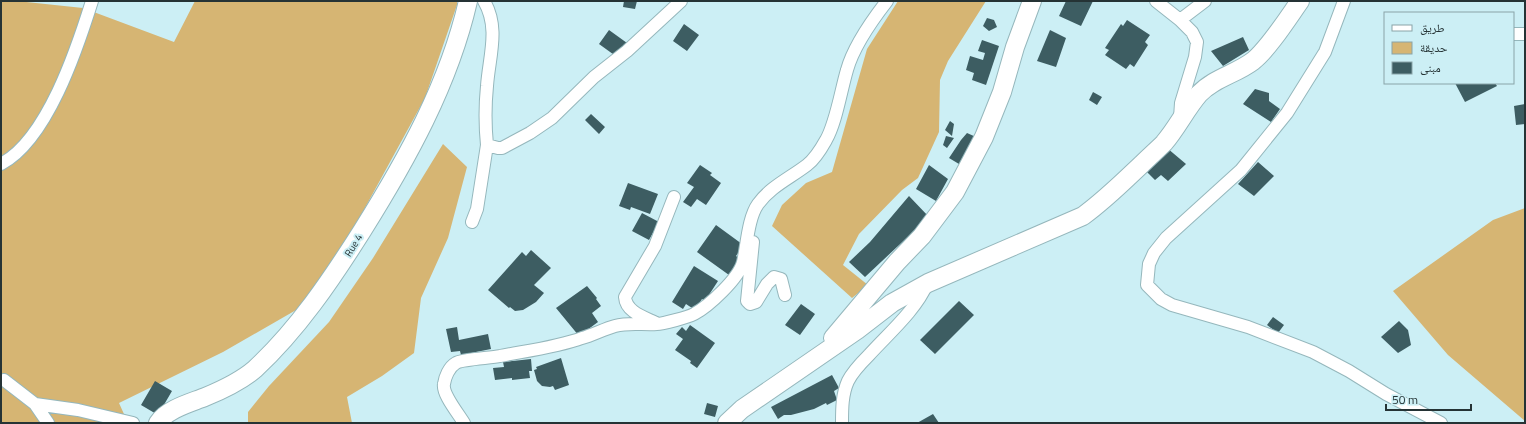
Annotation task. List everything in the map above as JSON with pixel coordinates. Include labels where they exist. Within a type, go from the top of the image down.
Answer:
[{"type":"street","points":[[1,164],[18,151],[45,116],[56,97],[84,28],[92,1]]},
{"type":"street","name":"Rue 4","points":[[158,423],[160,419],[170,412],[232,384],[251,372],[285,338],[311,307],[340,266],[368,221],[417,136],[432,105],[454,50],[468,1]]},
{"type":"street","points":[[472,222],[477,209],[487,144],[485,122],[486,98],[493,28],[491,15],[484,1]]},
{"type":"street","points":[[487,144],[502,148],[543,125],[594,76],[627,51],[681,1]]},
{"type":"street","points":[[464,423],[445,395],[443,389],[446,376],[455,363],[498,357],[570,342],[616,326],[637,324],[658,325],[693,314],[713,300],[738,272],[743,264],[754,213],[758,205],[784,180],[808,164],[818,153],[827,138],[847,68],[877,14],[887,1]]},
{"type":"street","points":[[817,358],[897,262],[922,236],[955,192],[984,137],[1002,92],[1015,47],[1032,1]]},
{"type":"street","points":[[1156,1],[1180,20],[1192,32],[1197,42],[1195,57],[1182,103],[1179,122]]},
{"type":"street","points":[[1180,20],[1205,1]]},
{"type":"street","points":[[727,423],[742,409],[817,358],[892,303],[928,283],[1083,216],[1104,201],[1163,143],[1190,106],[1208,85],[1255,60],[1300,1]]},
{"type":"street","points":[[1344,1],[1325,52],[1287,113],[1241,170],[1166,238],[1154,253],[1149,264],[1147,285],[1161,299],[1172,305],[1248,327],[1313,352],[1349,371],[1386,394],[1441,423]]},
{"type":"street","points":[[1514,34],[1525,34]]},
{"type":"street","points":[[658,325],[632,310],[626,304],[625,297],[654,246],[674,197]]},
{"type":"street","points":[[754,213],[752,255],[747,302],[750,304],[756,302],[767,284],[774,277],[781,280],[785,295]]},
{"type":"street","points":[[842,423],[843,397],[848,380],[857,367],[911,310],[924,293],[928,283]]},
{"type":"street","points":[[4,380],[35,404],[48,423]]},
{"type":"street","points":[[35,404],[78,410],[133,423]]},
{"type":"green space","points":[[1,1],[17,1],[83,8],[174,42],[195,1],[457,1],[457,5],[425,98],[337,259],[310,302],[223,352],[119,403],[128,423],[1,423]]},
{"type":"green space","points":[[898,1],[986,1],[948,61],[940,80],[939,132],[918,178],[902,190],[859,234],[843,265],[868,285],[852,298],[772,226],[782,205],[806,183],[832,172],[867,49]]},
{"type":"green space","points":[[443,144],[467,167],[448,238],[421,298],[414,353],[382,376],[347,397],[352,423],[248,423],[248,412],[269,386],[329,322],[373,258]]},
{"type":"green space","points":[[1525,208],[1525,421],[1448,355],[1393,291],[1493,220]]},
{"type":"building","points":[[624,1],[637,1],[635,9],[623,7]]},
{"type":"building","points":[[1066,1],[1093,1],[1081,26],[1059,16]]},
{"type":"building","points":[[987,18],[994,20],[997,27],[989,31],[983,26]]},
{"type":"building","points":[[1127,20],[1150,35],[1145,42],[1148,45],[1134,67],[1130,64],[1126,69],[1105,55],[1109,50],[1105,48],[1121,24],[1123,26]]},
{"type":"building","points":[[684,24],[699,35],[687,51],[673,41]]},
{"type":"building","points":[[609,30],[627,43],[617,57],[599,44]]},
{"type":"building","points":[[1050,30],[1066,38],[1056,67],[1037,61]]},
{"type":"building","points":[[1243,37],[1249,50],[1223,66],[1211,51]]},
{"type":"building","points":[[982,40],[999,46],[986,85],[972,80],[974,73],[966,70],[970,56],[983,60],[985,53],[978,51]]},
{"type":"building","points":[[1456,84],[1496,84],[1497,86],[1465,102]]},
{"type":"building","points":[[1255,89],[1269,93],[1269,101],[1280,109],[1271,122],[1243,104]]},
{"type":"building","points":[[1093,92],[1102,97],[1097,105],[1089,100]]},
{"type":"building","points":[[1525,104],[1525,124],[1516,125],[1514,106]]},
{"type":"building","points":[[591,114],[605,127],[599,134],[585,120]]},
{"type":"building","points":[[950,121],[954,124],[952,136],[945,130]]},
{"type":"building","points":[[967,133],[976,137],[964,167],[949,158]]},
{"type":"building","points":[[946,136],[954,138],[947,148],[943,145]]},
{"type":"building","points":[[1167,148],[1186,164],[1168,181],[1161,175],[1155,180],[1144,169]]},
{"type":"building","points":[[1258,162],[1274,176],[1254,196],[1238,184]]},
{"type":"building","points":[[700,165],[712,173],[710,175],[721,183],[706,205],[697,199],[691,207],[683,202],[694,187],[687,183]]},
{"type":"building","points":[[929,165],[948,179],[936,201],[916,189]]},
{"type":"building","points":[[628,183],[658,194],[650,214],[631,207],[630,210],[619,206]]},
{"type":"building","points":[[909,196],[929,217],[865,277],[849,262],[870,242]]},
{"type":"building","points":[[642,213],[659,222],[649,240],[632,231]]},
{"type":"building","points":[[716,225],[742,244],[739,248],[741,249],[736,256],[740,259],[729,275],[697,252]]},
{"type":"building","points":[[531,250],[551,268],[534,285],[544,293],[536,302],[523,310],[515,311],[510,307],[509,308],[488,290],[522,252],[526,256]]},
{"type":"building","points":[[694,266],[718,281],[705,301],[702,299],[695,310],[686,304],[683,309],[672,302]]},
{"type":"building","points":[[587,286],[597,298],[596,299],[601,306],[592,313],[598,322],[579,336],[556,308]]},
{"type":"building","points":[[959,301],[974,315],[935,354],[920,340]]},
{"type":"building","points":[[801,304],[815,314],[800,335],[785,325]]},
{"type":"building","points":[[1273,317],[1284,325],[1278,333],[1267,325]]},
{"type":"building","points":[[1399,321],[1408,330],[1411,345],[1398,353],[1381,337]]},
{"type":"building","points":[[690,325],[715,343],[697,368],[690,363],[691,361],[675,350],[683,339],[676,334],[682,327],[686,331]]},
{"type":"building","points":[[457,327],[459,340],[488,334],[491,349],[461,355],[460,351],[451,352],[446,329]]},
{"type":"building","points":[[561,358],[569,385],[555,390],[553,386],[542,386],[537,381],[534,370],[537,369],[536,367]]},
{"type":"building","points":[[531,359],[532,371],[529,371],[530,378],[495,380],[493,368],[504,367],[503,362]]},
{"type":"building","points":[[832,375],[839,388],[834,391],[837,400],[827,405],[826,403],[814,409],[791,415],[784,415],[778,419],[771,407]]},
{"type":"building","points":[[155,381],[172,391],[158,415],[141,405]]},
{"type":"building","points":[[707,403],[718,406],[715,417],[704,414]]},
{"type":"building","points":[[933,414],[939,423],[917,423]]}]
